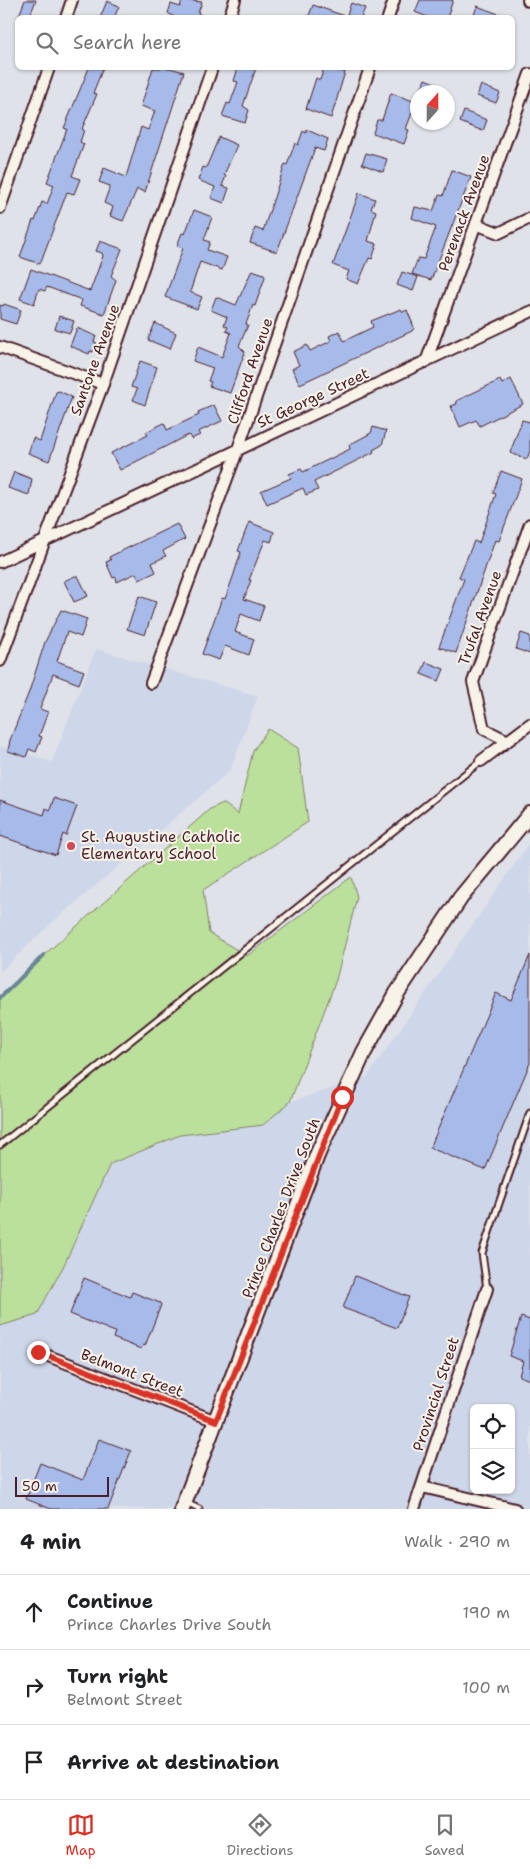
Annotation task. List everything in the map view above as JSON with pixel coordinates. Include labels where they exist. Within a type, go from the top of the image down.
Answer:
[{"type":"main road","name":"Prince Charles Drive South","points":[[183,1506],[318,1153],[364,1052],[397,993],[455,905],[530,814]]},
{"type":"street","points":[[67,15],[72,0]]},
{"type":"street","points":[[230,15],[235,0]]},
{"type":"street","points":[[389,15],[394,0]]},
{"type":"street","points":[[0,208],[48,70]]},
{"type":"street","name":"Santone Avenue","points":[[0,661],[103,384],[211,70]]},
{"type":"street","name":"Clifford Avenue","points":[[151,683],[238,449],[369,70]]},
{"type":"street","name":"Perenack Avenue","points":[[426,362],[529,81]]},
{"type":"street","points":[[476,224],[500,233],[530,218]]},
{"type":"street","name":"St George Street","points":[[0,562],[530,312]]},
{"type":"street","points":[[0,348],[103,384]]},
{"type":"street","name":"Trufal Avenue","points":[[506,740],[484,729],[473,682],[530,524]]},
{"type":"street","points":[[481,761],[506,740],[530,724]]},
{"type":"street","name":"Provincial Street","points":[[414,1509],[487,1289]]},
{"type":"street","name":"Belmont Street","points":[[38,1352],[216,1421]]},
{"type":"street","points":[[422,1487],[515,1509]]},
{"type":"lane","points":[[0,1145],[481,761]]},
{"type":"lane","points":[[487,1289],[482,1253],[530,1113]]},
{"type":"lane","points":[[183,1506],[199,1509]]},
{"type":"shaded area","name":"St. Augustine Catholic Elementary School","points":[[96,649],[258,696],[230,771],[55,920],[0,972],[0,746],[52,762]]},
{"type":"shaded area","points":[[530,842],[530,1509],[0,1509],[0,1326],[37,1315],[64,1265],[110,1164],[180,1135],[263,1125],[290,1102],[367,1077]]},
{"type":"green space","points":[[268,729],[298,748],[308,822],[203,890],[209,933],[247,956],[351,877],[357,897],[336,980],[290,1102],[263,1125],[180,1135],[110,1164],[64,1265],[37,1315],[0,1326],[0,998],[44,955],[210,809],[223,803],[238,814],[253,751]]},
{"type":"building","points":[[25,0],[36,0],[30,15],[19,15]]},
{"type":"building","points":[[182,0],[202,2],[198,13],[201,15],[171,15],[168,13],[171,4],[180,7]]},
{"type":"building","points":[[420,0],[453,0],[448,15],[422,15],[415,12]]},
{"type":"building","points":[[107,1],[119,6],[115,15],[101,15]]},
{"type":"building","points":[[351,3],[365,8],[362,15],[347,15]]},
{"type":"building","points":[[313,5],[342,15],[309,15]]},
{"type":"building","points":[[477,6],[501,15],[474,15]]},
{"type":"building","points":[[88,70],[102,70],[93,93],[97,94],[82,129],[84,130],[80,142],[84,144],[72,176],[80,179],[74,194],[67,192],[40,264],[20,257],[33,220],[35,221],[42,202],[47,204],[54,185],[47,182],[67,129],[64,128]]},
{"type":"building","points":[[152,70],[177,70],[184,72],[145,192],[137,189],[123,221],[110,216],[113,207],[104,203],[110,186],[99,182],[104,168],[126,177],[141,127],[148,130],[155,111],[141,106]]},
{"type":"building","points":[[237,70],[255,70],[243,106],[249,110],[245,123],[222,116],[227,103],[230,104],[238,82],[234,81]]},
{"type":"building","points":[[323,70],[345,72],[331,118],[306,109],[316,78],[320,80]]},
{"type":"building","points":[[425,79],[437,84],[437,85],[423,85]]},
{"type":"building","points":[[481,85],[500,93],[496,103],[477,96]]},
{"type":"building","points":[[391,93],[410,100],[410,118],[406,129],[409,130],[404,144],[373,133],[377,120],[382,120]]},
{"type":"building","points":[[464,111],[487,120],[483,131],[460,122]]},
{"type":"building","points":[[307,130],[328,139],[324,151],[315,148],[277,252],[250,243],[255,228],[263,231],[285,164],[287,165],[295,143],[298,145],[303,131],[306,133]]},
{"type":"building","points":[[219,137],[237,145],[224,175],[226,176],[222,186],[229,188],[224,203],[211,198],[215,187],[198,180],[203,167],[206,168]]},
{"type":"building","points":[[366,153],[387,159],[383,172],[362,164]]},
{"type":"building","points":[[452,170],[471,177],[431,280],[412,274],[418,258],[424,259],[436,227],[412,218],[415,207],[433,211],[439,195],[443,196]]},
{"type":"building","points":[[359,193],[375,199],[371,209],[376,211],[368,241],[377,244],[372,259],[369,258],[358,284],[346,279],[349,271],[333,265]]},
{"type":"building","points":[[194,210],[212,217],[204,240],[210,242],[207,250],[227,257],[222,270],[200,262],[190,292],[202,297],[197,309],[165,297],[183,248],[177,246],[182,233],[185,234]]},
{"type":"building","points":[[100,241],[122,249],[111,276],[116,280],[104,314],[80,306],[82,300],[47,287],[45,291],[39,289],[34,304],[20,299],[31,269],[90,291],[103,256],[102,253],[96,251]]},
{"type":"building","points":[[252,270],[264,274],[265,277],[239,346],[245,352],[230,393],[209,386],[211,382],[208,381],[213,368],[193,361],[198,347],[222,357],[231,333],[226,331],[228,327],[224,325],[227,317],[211,310],[216,297],[236,305]]},
{"type":"building","points":[[402,272],[418,277],[413,291],[397,285]]},
{"type":"building","points":[[4,304],[21,310],[16,324],[0,319],[0,305],[3,306]]},
{"type":"building","points":[[401,309],[403,312],[407,310],[414,328],[412,331],[300,384],[292,369],[299,365],[293,352],[307,345],[310,351],[331,341],[329,336],[339,331],[344,341],[373,327],[371,321]]},
{"type":"building","points":[[59,316],[74,321],[70,333],[55,329]]},
{"type":"building","points":[[155,323],[176,333],[170,349],[148,340]]},
{"type":"building","points":[[77,328],[96,336],[94,342],[97,343],[93,352],[90,351],[89,354],[70,346]]},
{"type":"building","points":[[140,361],[157,367],[145,405],[133,400],[137,389],[131,387]]},
{"type":"building","points":[[511,379],[523,404],[480,426],[476,420],[460,427],[451,406],[457,404],[456,401],[500,380],[502,384]]},
{"type":"building","points":[[59,391],[72,397],[49,461],[28,453],[33,438],[40,441],[56,392]]},
{"type":"building","points":[[214,405],[222,421],[198,432],[200,435],[191,439],[189,435],[184,437],[120,470],[111,453],[148,435],[146,432],[164,423],[167,430],[199,415],[198,412]]},
{"type":"building","points":[[522,420],[530,422],[530,451],[527,459],[510,453]]},
{"type":"building","points":[[373,427],[386,431],[382,445],[373,450],[374,452],[314,482],[318,490],[306,495],[303,488],[267,504],[261,491],[291,478],[289,474],[301,469],[303,472],[350,449],[349,445],[371,433]]},
{"type":"building","points":[[501,471],[522,479],[499,541],[495,540],[456,653],[439,647],[464,579],[459,577],[474,541],[479,543],[496,494],[493,493]]},
{"type":"building","points":[[14,472],[32,479],[29,495],[8,488]]},
{"type":"building","points":[[249,522],[274,532],[271,542],[265,540],[249,580],[251,580],[244,599],[264,606],[259,621],[241,614],[235,632],[254,639],[249,655],[225,646],[219,660],[202,654],[222,598],[225,599],[233,577],[241,552],[238,551]]},
{"type":"building","points":[[177,524],[185,539],[163,551],[166,556],[152,563],[156,572],[139,580],[136,573],[117,582],[116,577],[113,578],[106,562],[111,560],[109,557]]},
{"type":"building","points":[[78,576],[88,596],[74,602],[64,581]]},
{"type":"building","points":[[139,596],[156,602],[145,635],[127,629]]},
{"type":"building","points":[[61,610],[87,619],[81,637],[67,632],[57,661],[84,671],[79,684],[53,674],[40,709],[48,712],[39,736],[42,737],[36,752],[29,749],[26,757],[8,751],[10,740],[29,692],[45,642]]},
{"type":"building","points":[[521,633],[530,636],[530,654],[516,649]]},
{"type":"building","points":[[426,662],[444,669],[439,681],[421,674]]},
{"type":"building","points":[[54,798],[77,806],[66,836],[63,834],[56,855],[0,836],[0,800],[44,815],[46,808],[50,810]]},
{"type":"building","points":[[530,955],[530,1063],[485,1170],[430,1148],[496,993],[511,1000]]},
{"type":"building","points":[[355,1276],[409,1297],[397,1328],[343,1308]]},
{"type":"building","points":[[84,1278],[130,1297],[132,1292],[160,1303],[161,1305],[145,1346],[143,1345],[141,1349],[113,1338],[115,1332],[70,1314]]},
{"type":"building","points":[[521,1317],[530,1320],[530,1380],[519,1376],[523,1361],[509,1356]]},
{"type":"building","points":[[99,1439],[131,1451],[108,1509],[51,1509],[26,1499],[40,1463],[83,1480]]},
{"type":"waterway","points":[[0,998],[44,955]]},
{"type":"place","name":"St. Augustine Catholic Elementary School","points":[[71,846]]},
{"type":"route","points":[[38,1352],[216,1421],[318,1153],[342,1097]]}]
